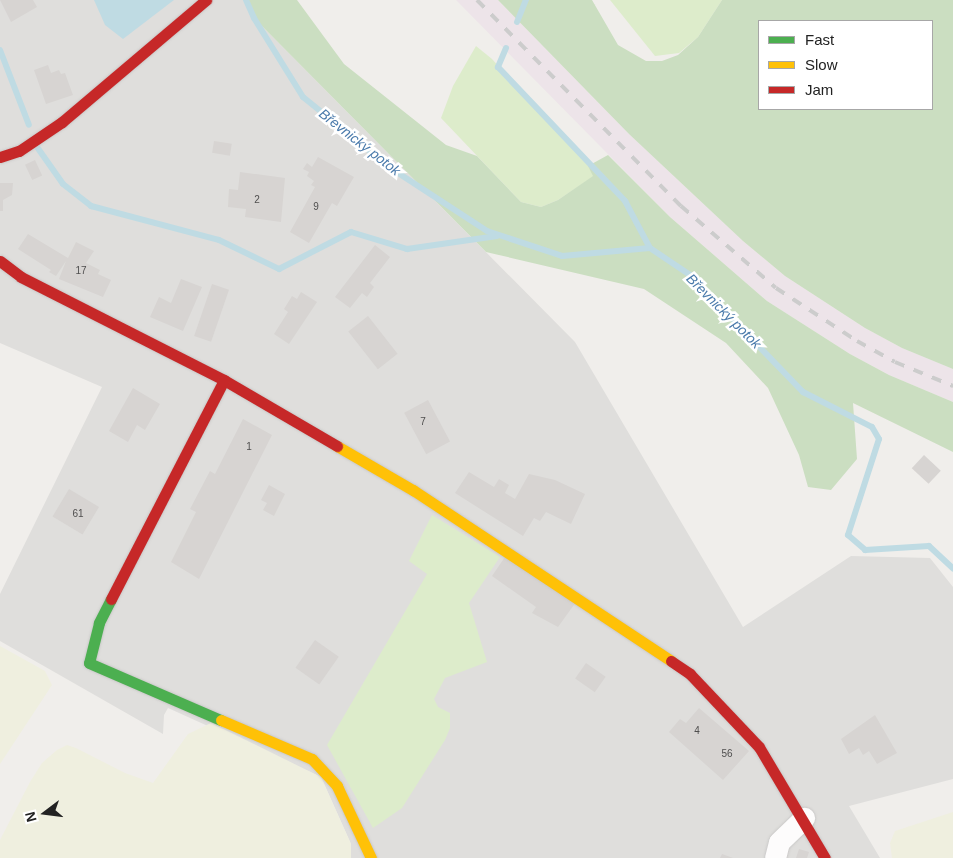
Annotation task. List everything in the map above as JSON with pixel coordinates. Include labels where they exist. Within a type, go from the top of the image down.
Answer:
[{"type":"street","points":[[0,157],[19,151],[62,122],[206,0]]},
{"type":"street","points":[[0,261],[21,277],[224,380],[413,490],[690,674],[759,748],[804,818],[825,858]]},
{"type":"street","points":[[224,380],[99,623],[89,663],[312,760],[337,786],[371,858]]},
{"type":"street","points":[[775,858],[780,842],[804,818]]},
{"type":"shaded area","points":[[0,0],[243,0],[254,18],[575,342],[743,627],[851,556],[930,558],[953,587],[953,779],[849,806],[880,858],[351,858],[351,844],[321,777],[168,708],[164,715],[163,734],[0,641],[0,594],[102,387],[0,343]]},
{"type":"shaded area","points":[[456,0],[498,0],[629,134],[743,241],[785,276],[865,328],[902,348],[953,369],[953,402],[889,375],[850,354],[767,301],[670,217]]},
{"type":"green space","points":[[244,0],[297,0],[344,64],[446,145],[477,156],[521,202],[541,207],[558,200],[593,176],[588,166],[608,155],[670,217],[767,301],[850,354],[889,375],[953,402],[953,452],[853,403],[857,459],[831,490],[808,487],[799,455],[768,388],[726,343],[644,289],[486,252],[254,18]]},
{"type":"green space","points":[[498,0],[592,0],[618,45],[646,61],[662,61],[678,55],[698,37],[722,0],[953,0],[953,369],[902,348],[865,328],[785,276],[743,241],[629,134]]},
{"type":"green space","points":[[610,0],[722,0],[698,37],[679,53],[655,56]]},
{"type":"green space","points":[[476,46],[492,59],[587,164],[594,176],[558,200],[541,207],[521,202],[441,118],[453,86]]},
{"type":"green space","points":[[432,515],[500,557],[469,603],[487,662],[445,678],[434,699],[438,707],[450,713],[450,728],[445,740],[402,808],[373,828],[327,745],[427,574],[409,561]]},
{"type":"green space","points":[[0,646],[45,671],[52,685],[0,764]]},
{"type":"green space","points":[[211,723],[321,777],[351,844],[351,858],[0,858],[0,840],[30,782],[42,763],[57,750],[67,745],[76,748],[125,773],[153,783],[188,734]]},
{"type":"green space","points":[[953,812],[953,858],[892,858],[890,843],[895,831]]},
{"type":"water","points":[[94,0],[174,0],[123,39],[105,25]]},
{"type":"building","points":[[0,0],[33,0],[37,7],[11,22]]},
{"type":"building","points":[[48,65],[51,73],[59,70],[61,74],[65,73],[73,95],[46,104],[34,70]]},
{"type":"building","points":[[214,141],[232,144],[230,156],[212,153]]},
{"type":"building","points":[[318,157],[354,177],[337,206],[332,203],[309,243],[290,232],[315,187],[311,185],[314,181],[307,176],[309,172],[303,169],[307,163],[312,167]]},
{"type":"building","points":[[35,160],[42,175],[32,180],[25,165]]},
{"type":"building","points":[[240,172],[285,178],[281,222],[245,217],[246,209],[228,207],[229,189],[238,190]]},
{"type":"building","points":[[0,183],[13,183],[12,195],[3,200],[3,211],[0,211]]},
{"type":"building","points":[[28,234],[68,258],[76,242],[94,251],[86,263],[100,270],[98,274],[111,280],[103,297],[59,279],[66,261],[56,276],[49,272],[51,270],[18,249]]},
{"type":"building","points":[[375,245],[390,257],[370,283],[374,287],[367,297],[362,293],[350,308],[335,297]]},
{"type":"building","points":[[181,279],[202,287],[183,331],[150,317],[159,297],[171,303]]},
{"type":"building","points":[[212,284],[229,290],[211,342],[194,336]]},
{"type":"building","points":[[301,292],[317,302],[289,344],[274,334],[288,312],[284,309],[292,296],[297,299]]},
{"type":"building","points":[[368,316],[398,354],[378,369],[348,331]]},
{"type":"building","points":[[133,388],[160,404],[145,430],[137,425],[128,442],[109,431]]},
{"type":"building","points":[[428,400],[450,441],[426,454],[404,413]]},
{"type":"building","points":[[243,419],[272,435],[199,579],[171,562],[196,512],[190,509],[210,471],[215,474]]},
{"type":"building","points":[[924,455],[941,471],[929,484],[912,468]]},
{"type":"building","points":[[469,472],[494,487],[499,479],[509,485],[505,493],[515,499],[529,474],[555,480],[585,494],[571,524],[546,512],[540,521],[534,518],[523,536],[455,493]]},
{"type":"building","points":[[269,485],[285,494],[274,516],[263,510],[267,503],[261,500]]},
{"type":"building","points":[[69,489],[99,507],[83,534],[53,516]]},
{"type":"building","points":[[507,554],[576,602],[558,627],[532,613],[536,607],[492,576]]},
{"type":"building","points":[[315,640],[339,657],[319,684],[295,668]]},
{"type":"building","points":[[586,663],[606,677],[595,692],[575,679]]},
{"type":"building","points":[[699,708],[749,751],[723,780],[669,732],[680,719],[686,723]]},
{"type":"building","points":[[875,715],[897,753],[877,764],[869,751],[863,755],[859,748],[849,754],[841,739]]},
{"type":"building","points":[[799,849],[809,852],[807,858],[796,858]]},
{"type":"building","points":[[722,854],[733,858],[720,858]]},
{"type":"waterway","name":"Břevnický potok","points":[[246,0],[254,18],[303,97],[392,169],[487,231],[562,256],[650,248],[690,275],[803,392],[872,427],[879,439],[848,535],[865,550],[929,546],[953,568]]},
{"type":"waterway","points":[[517,22],[526,0]]},
{"type":"waterway","points":[[506,48],[498,67],[625,201],[650,248]]},
{"type":"waterway","points":[[0,50],[29,125]]},
{"type":"waterway","points":[[37,147],[63,184],[91,206],[219,240],[279,269],[351,232],[407,249],[497,236]]},
{"type":"railway","points":[[477,0],[681,206],[776,288],[857,341],[895,362],[953,386]]},
{"type":"traffic: fast","points":[[111,599],[99,623],[89,663],[221,720]]},
{"type":"traffic: slow","points":[[337,446],[413,490],[671,661]]},
{"type":"traffic: slow","points":[[221,720],[312,759],[337,786],[371,858]]},
{"type":"traffic: jam","points":[[0,157],[19,151],[62,122],[206,0]]},
{"type":"traffic: jam","points":[[0,261],[21,277],[224,380],[337,446]]},
{"type":"traffic: jam","points":[[111,599],[224,380]]},
{"type":"traffic: jam","points":[[671,661],[690,674],[759,747],[825,858]]}]
